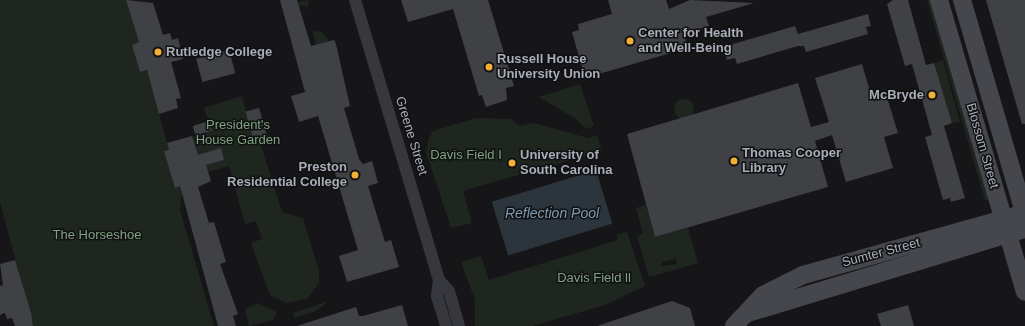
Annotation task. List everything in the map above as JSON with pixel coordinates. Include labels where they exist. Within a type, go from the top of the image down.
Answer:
[{"type":"street","name":"Greene Street","points":[[355,0],[439,280],[437,296],[446,326]]},
{"type":"street","name":"Blossom Street","points":[[939,0],[1025,292]]},
{"type":"street","name":"Blossom Street","points":[[962,0],[1025,217]]},
{"type":"street","name":"Sumter Street","points":[[734,326],[748,313],[763,295],[802,275],[1003,218],[1025,217]]},
{"type":"street","name":"Sumter Street","points":[[748,313],[1008,235],[1025,217]]},
{"type":"street","name":"Greene Street","points":[[439,280],[449,291],[459,326]]},
{"type":"green space","name":"The Horseshoe","points":[[0,0],[126,0],[139,42],[132,45],[140,72],[147,70],[169,150],[165,151],[175,187],[180,186],[182,194],[180,210],[214,326],[33,326],[0,202]]},
{"type":"green space","points":[[309,0],[306,11],[305,5],[299,7],[298,2]]},
{"type":"green space","points":[[927,0],[931,0],[990,200],[985,200]]},
{"type":"green space","points":[[312,31],[322,32],[329,41],[316,45]]},
{"type":"green space","points":[[943,60],[960,122],[952,123],[934,63]]},
{"type":"green space","points":[[580,84],[594,126],[586,129],[576,119],[539,97]]},
{"type":"green space","name":"President's House Garden","points":[[242,96],[246,111],[259,108],[268,139],[260,142],[282,212],[303,218],[319,271],[319,283],[307,299],[286,303],[270,295],[251,243],[262,239],[256,221],[245,224],[229,166],[204,173],[201,163],[224,160],[221,149],[199,158],[192,137],[212,131],[204,108]]},
{"type":"green space","points":[[684,99],[691,102],[694,109],[691,116],[684,119],[677,116],[674,109],[677,102]]},
{"type":"green space","name":"Davis Field I","points":[[476,118],[511,119],[519,126],[534,123],[588,138],[597,135],[602,151],[463,191],[472,223],[451,228],[426,152],[429,138],[433,131]]},
{"type":"green space","points":[[646,205],[655,237],[688,228],[698,263],[649,277],[637,236],[643,234],[636,208]],"holes":[[[676,259],[677,264],[661,266],[663,262]]]},
{"type":"green space","name":"Davis Field ll","points":[[627,232],[645,286],[605,305],[532,326],[475,326],[475,300],[461,262],[481,256],[489,280],[618,240],[617,235]]},
{"type":"green space","points":[[329,301],[316,311],[295,318],[293,313]]},
{"type":"green space","points":[[258,303],[277,312],[273,320],[249,326],[245,309]]},
{"type":"water","name":"Reflection Pool","points":[[596,170],[612,224],[508,255],[492,202]]},
{"type":"building","name":"Rutledge College","points":[[126,0],[153,3],[163,35],[170,33],[172,40],[178,38],[183,59],[171,62],[181,98],[176,99],[178,108],[159,114],[147,70],[140,72],[132,45],[139,42]]},
{"type":"building","name":"Preston Residential College","points":[[280,0],[297,0],[311,46],[334,40],[336,44],[350,106],[344,108],[359,159],[363,164],[372,161],[378,183],[368,186],[385,242],[391,240],[399,267],[347,282],[339,256],[358,250],[318,116],[299,122],[291,96],[305,92]]},
{"type":"building","name":"Russell House University Union","points":[[401,0],[488,0],[514,86],[506,88],[507,100],[486,107],[482,95],[479,96],[453,9],[408,22]]},
{"type":"building","name":"Center for Health and Well-Being","points":[[608,0],[666,0],[669,9],[690,0],[754,3],[706,17],[709,26],[684,34],[688,48],[585,78],[572,32],[579,30],[578,24],[612,14]]},
{"type":"building","name":"McBryde","points":[[893,0],[908,0],[926,65],[934,63],[952,123],[944,126],[965,198],[951,202],[950,198],[943,200],[925,137],[932,135],[912,64],[905,66],[887,4]]},
{"type":"building","points":[[986,0],[1025,0],[1025,124],[1022,124]]},
{"type":"building","points":[[868,14],[871,26],[866,27],[868,34],[806,52],[804,46],[798,46],[737,64],[735,58],[727,60],[723,47],[795,26],[798,34]]},
{"type":"building","points":[[229,50],[235,73],[202,82],[196,59]]},
{"type":"building","points":[[862,64],[871,95],[885,91],[898,133],[884,137],[893,168],[846,182],[832,135],[815,141],[828,187],[655,237],[627,134],[798,83],[811,127],[829,122],[815,78]]},
{"type":"building","points":[[259,108],[268,139],[254,143],[246,112]]},
{"type":"building","points":[[209,121],[212,131],[196,136],[193,126]]},
{"type":"building","points":[[192,136],[198,155],[221,148],[224,160],[206,165],[211,181],[198,187],[209,223],[214,222],[226,262],[220,264],[238,314],[233,316],[236,326],[218,326],[180,186],[175,188],[164,151],[169,150],[167,143]]},
{"type":"building","points":[[15,260],[31,313],[33,326],[15,326],[12,318],[7,319],[5,313],[0,315],[0,286],[3,285],[0,264]]},
{"type":"building","points":[[672,301],[690,308],[695,326],[597,326]]},
{"type":"building","points":[[402,305],[408,326],[297,326],[356,307],[359,316],[363,316]]},
{"type":"building","points":[[908,305],[914,326],[881,326],[877,314]]},
{"type":"place","name":"Center for Health and Well-Being","points":[[630,41]]},
{"type":"place","name":"Rutledge College","points":[[158,52]]},
{"type":"place","name":"Russell House University Union","points":[[489,67]]},
{"type":"place","name":"McBryde","points":[[932,95]]},
{"type":"place","name":"Thomas Cooper Library","points":[[734,161]]},
{"type":"place","name":"University of South Carolina","points":[[512,163]]},
{"type":"place","name":"Preston Residential College","points":[[355,175]]}]
